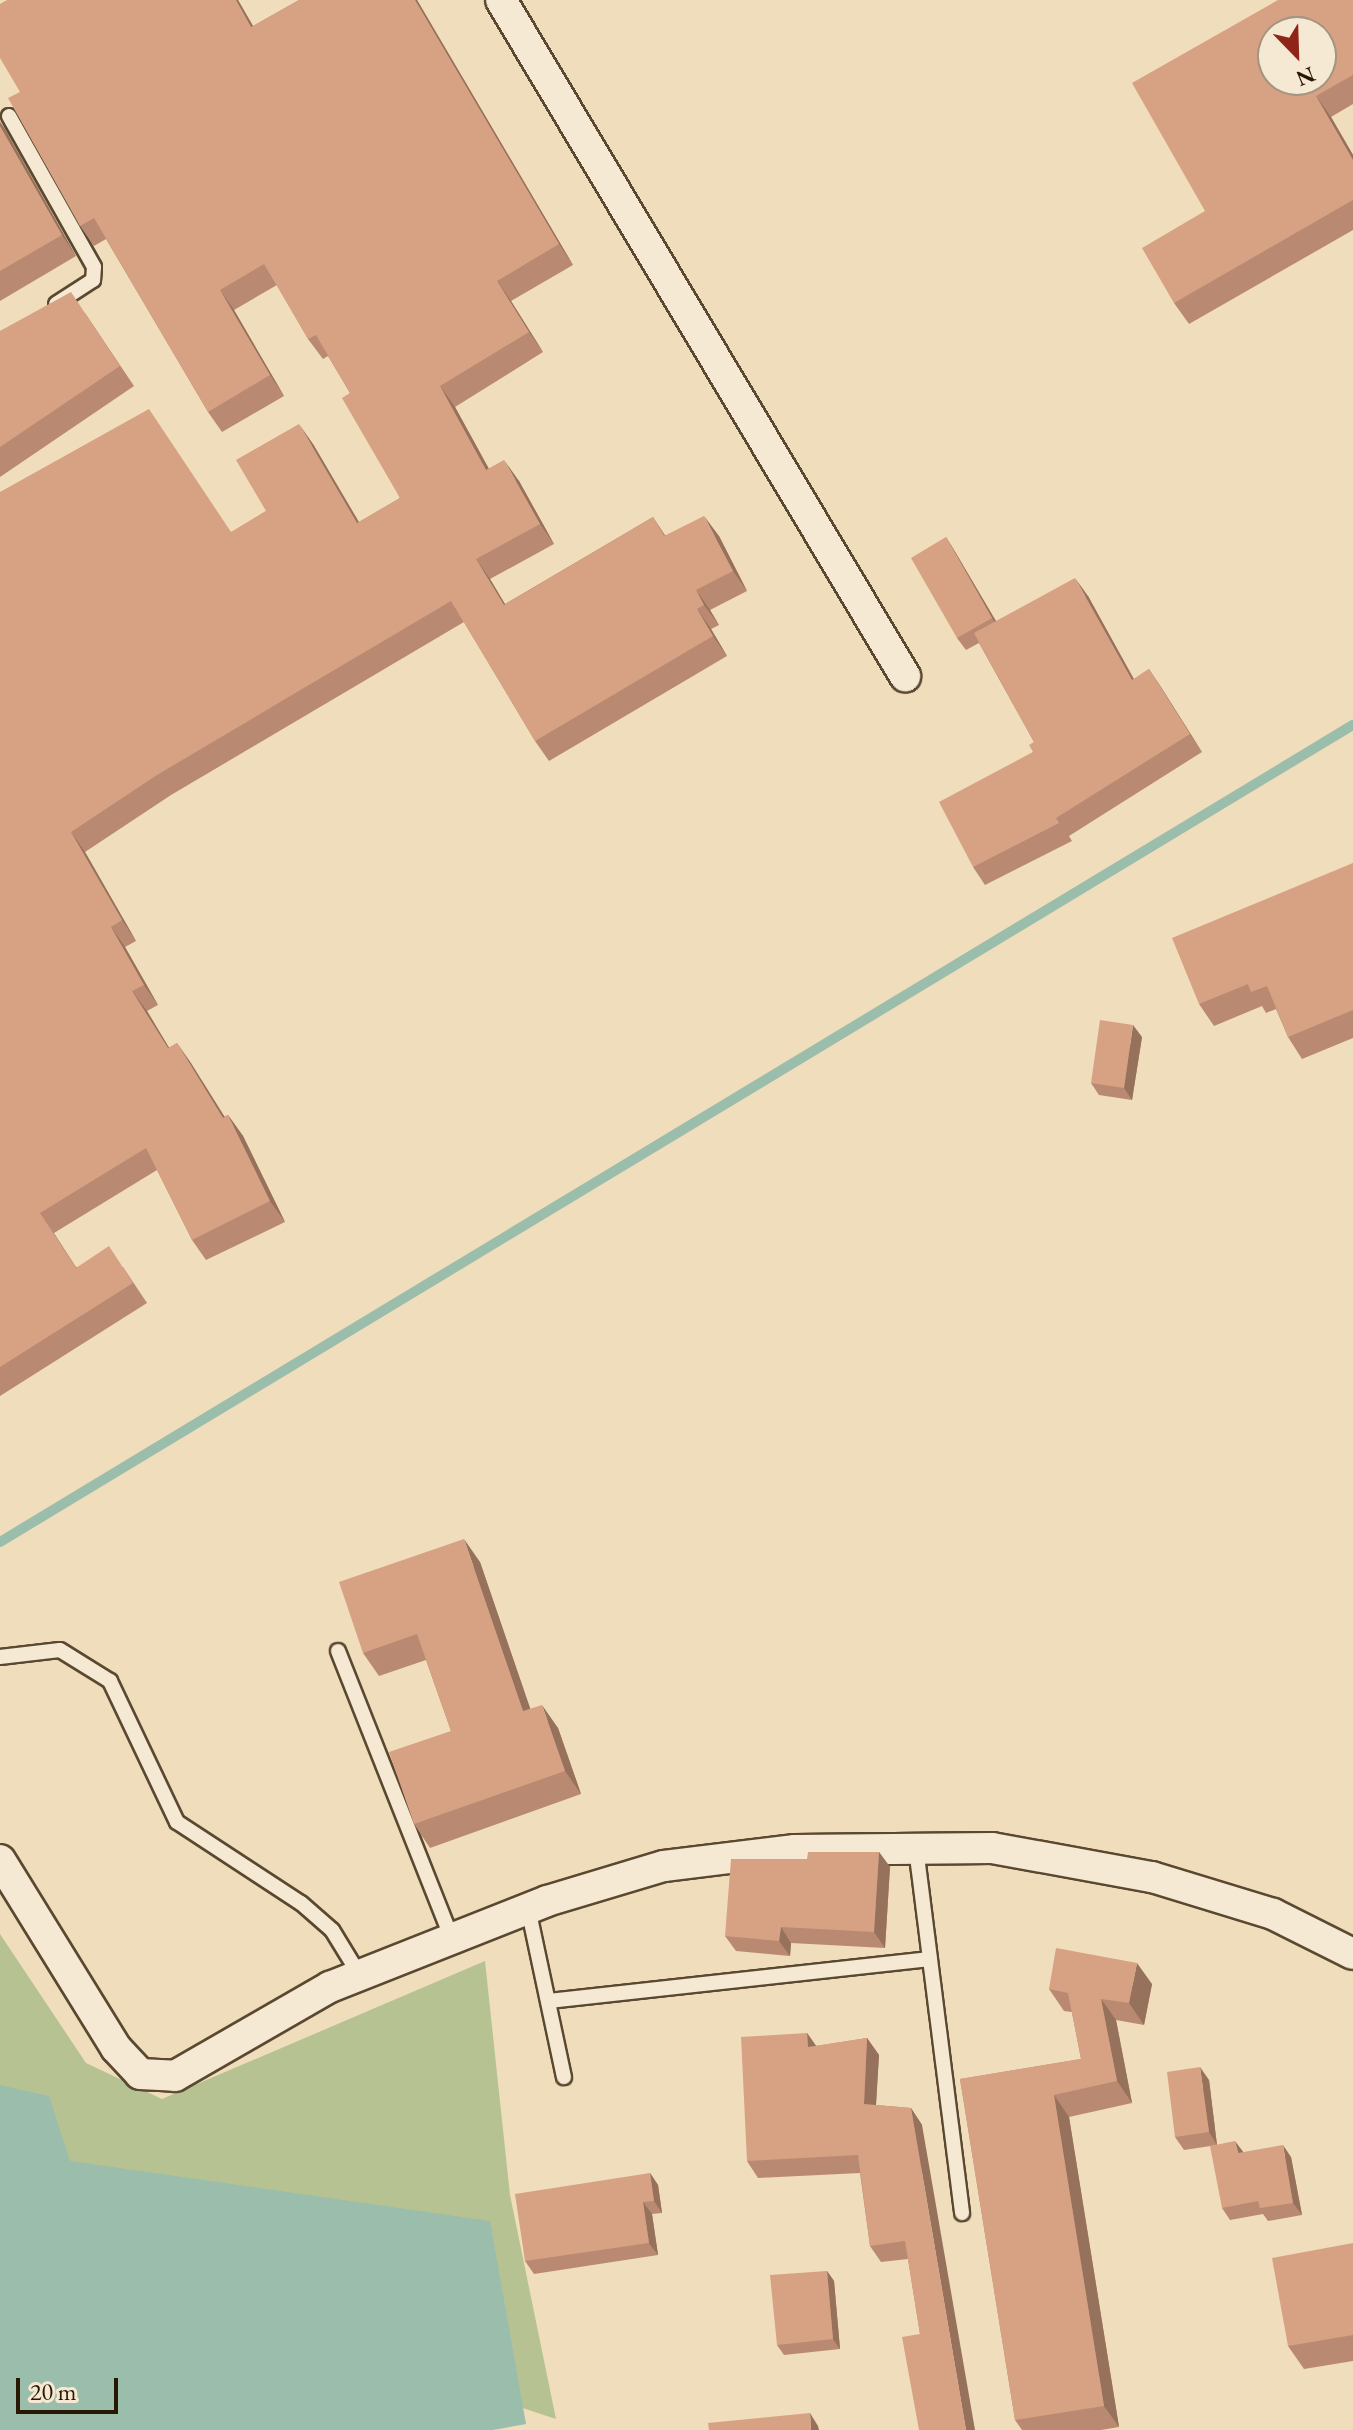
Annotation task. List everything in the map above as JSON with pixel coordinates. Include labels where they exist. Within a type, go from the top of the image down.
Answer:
[{"type":"street","points":[[501,0],[905,676]]},
{"type":"street","points":[[0,1860],[116,2048],[140,2074],[175,2076],[359,1974],[528,1907],[664,1866],[795,1850],[992,1848],[1152,1877],[1273,1914],[1353,1954]]},
{"type":"lane","points":[[9,116],[94,267],[93,280],[39,314]]},
{"type":"lane","points":[[0,1657],[60,1650],[110,1681],[177,1822],[301,1903],[332,1930],[359,1974]]},
{"type":"lane","points":[[338,1651],[451,1936]]},
{"type":"lane","points":[[916,1848],[962,2213]]},
{"type":"lane","points":[[528,1907],[564,2077]]},
{"type":"lane","points":[[549,2001],[930,1959]]},
{"type":"shaded area","points":[[0,1934],[86,2063],[162,2099],[485,1961],[510,2195],[556,2419],[0,2236]]},
{"type":"shaded area","points":[[0,2085],[49,2096],[70,2161],[490,2221],[526,2424],[493,2430],[0,2430]]},
{"type":"building","points":[[7,0],[236,0],[251,27],[299,0],[415,0],[559,244],[497,281],[529,332],[440,386],[486,470],[504,460],[540,524],[476,559],[504,605],[653,517],[664,536],[704,516],[733,571],[696,590],[704,605],[697,609],[713,636],[535,741],[451,601],[157,775],[71,832],[122,920],[111,927],[144,985],[132,991],[168,1048],[177,1043],[223,1118],[228,1115],[270,1201],[192,1240],[146,1148],[40,1213],[76,1268],[109,1246],[133,1283],[0,1367],[0,492],[149,409],[231,532],[266,511],[236,460],[299,424],[357,523],[400,498],[342,398],[350,393],[316,335],[308,339],[264,264],[220,290],[270,375],[208,412],[94,218],[80,226],[8,98],[20,92],[0,58],[0,4]]},
{"type":"building","points":[[1278,0],[1353,0],[1353,75],[1337,84],[1337,16],[1257,16],[1257,96],[1316,96],[1353,160],[1353,200],[1174,303],[1142,248],[1205,211],[1132,83]]},
{"type":"building","points":[[0,126],[62,235],[0,271]]},
{"type":"building","points":[[71,292],[120,366],[0,447],[0,331]]},
{"type":"building","points":[[946,537],[992,618],[957,638],[911,558]]},
{"type":"building","points":[[1075,578],[1132,680],[1149,669],[1190,734],[1056,818],[1059,823],[973,867],[939,802],[1033,752],[1029,745],[1034,742],[974,633]]},
{"type":"building","points":[[1353,863],[1353,1010],[1288,1037],[1267,986],[1251,992],[1248,984],[1199,1004],[1172,938]]},
{"type":"building","points":[[1100,1020],[1133,1025],[1124,1088],[1091,1083]]},
{"type":"building","points":[[464,1539],[523,1711],[542,1705],[565,1771],[414,1824],[389,1752],[451,1731],[417,1634],[363,1653],[339,1582]]},
{"type":"building","points":[[808,1852],[879,1852],[874,1932],[781,1927],[779,1941],[725,1936],[731,1859],[807,1859]]},
{"type":"building","points":[[1056,1948],[1137,1963],[1129,2003],[1101,1999],[1117,2081],[1054,2095],[1104,2406],[1015,2420],[960,2079],[1081,2059],[1068,1993],[1049,1989]]},
{"type":"building","points":[[807,2033],[808,2047],[867,2038],[864,2104],[911,2108],[966,2430],[919,2430],[902,2337],[920,2334],[905,2241],[870,2246],[858,2155],[747,2161],[741,2037]]},
{"type":"building","points":[[1200,2067],[1209,2132],[1175,2137],[1167,2072]]},
{"type":"building","points":[[1235,2141],[1238,2153],[1283,2145],[1293,2203],[1260,2208],[1258,2201],[1222,2208],[1210,2146]]},
{"type":"building","points":[[650,2173],[654,2201],[643,2202],[649,2243],[525,2261],[515,2194]]},
{"type":"building","points":[[1353,2243],[1353,2335],[1288,2346],[1272,2258]]},
{"type":"building","points":[[827,2271],[833,2339],[777,2345],[770,2275]]},
{"type":"building","points":[[810,2413],[811,2430],[709,2430],[708,2423]]},
{"type":"waterway","points":[[0,1542],[1353,725]]}]
